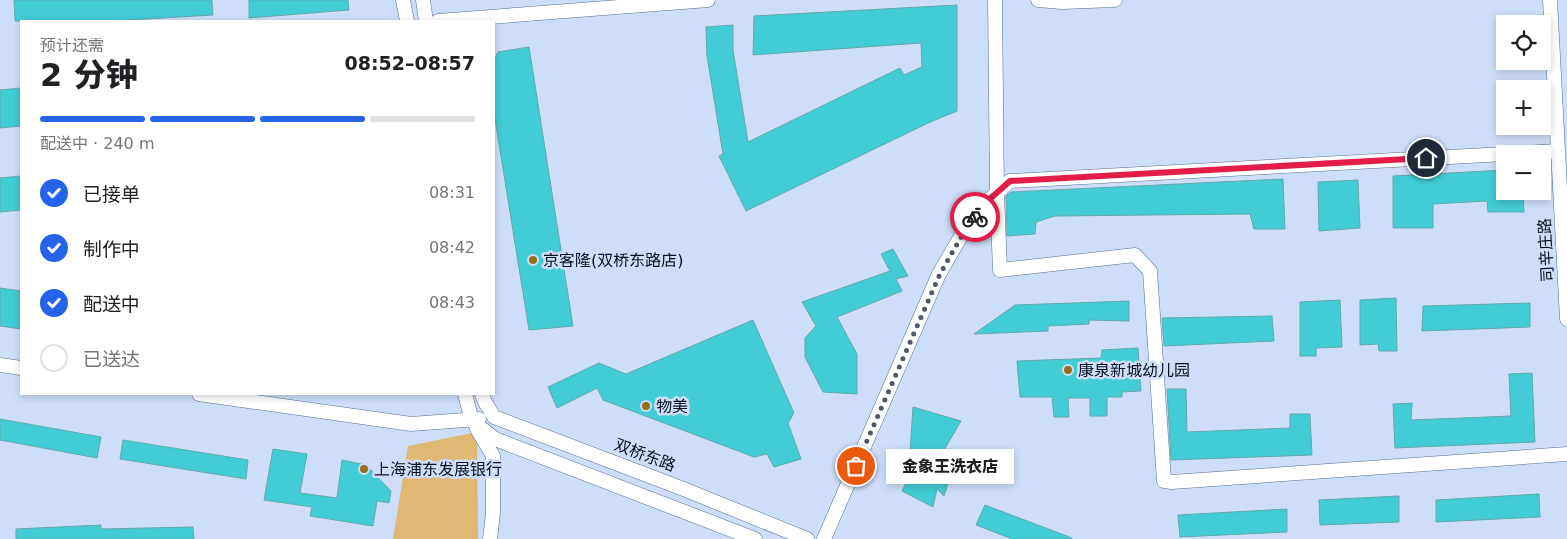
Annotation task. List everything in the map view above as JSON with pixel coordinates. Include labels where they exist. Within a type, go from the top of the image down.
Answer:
[{"type":"street","points":[[403,0],[407,20]]},
{"type":"street","points":[[423,0],[426,20]]},
{"type":"street","points":[[451,20],[708,0]]},
{"type":"street","points":[[995,0],[996,193],[1000,270],[1136,255],[1150,271],[1164,481],[1172,482],[1567,454],[1567,465]]},
{"type":"street","points":[[1038,0],[1062,2],[1115,0]]},
{"type":"street","name":"司辛庄路","points":[[1550,0],[1567,319]]},
{"type":"street","points":[[1551,151],[1558,151]]},
{"type":"street","points":[[824,539],[940,274],[964,232],[983,205],[1010,181],[1496,155]]},
{"type":"street","points":[[0,365],[20,368]]},
{"type":"street","points":[[205,395],[412,424],[472,421],[494,417],[482,395]]},
{"type":"street","points":[[465,395],[472,421],[493,456],[493,513],[490,539]]},
{"type":"street","name":"双桥东路","points":[[494,417],[681,488],[807,539]]},
{"type":"street","points":[[472,421],[495,439],[755,539]]},
{"type":"shaded area","points":[[477,432],[478,539],[393,539],[408,446]]},
{"type":"building","points":[[14,0],[212,0],[213,15],[129,20],[15,21]]},
{"type":"building","points":[[249,0],[348,0],[349,10],[249,18]]},
{"type":"building","points":[[957,5],[957,111],[928,123],[746,211],[719,156],[723,154],[707,56],[706,27],[733,25],[733,50],[748,142],[900,68],[904,75],[922,67],[921,43],[753,55],[754,16]]},
{"type":"building","points":[[529,47],[573,326],[529,330],[495,119],[495,58],[498,52]]},
{"type":"building","points":[[20,88],[20,126],[0,128],[0,90]]},
{"type":"building","points":[[1496,170],[1496,200],[1523,200],[1524,212],[1488,212],[1487,201],[1433,204],[1433,228],[1393,228],[1393,176]]},
{"type":"building","points":[[20,176],[20,210],[0,212],[0,178]]},
{"type":"building","points":[[1283,179],[1285,229],[1254,229],[1250,214],[1055,216],[1036,222],[1035,234],[1007,236],[1006,196],[1011,192]]},
{"type":"building","points":[[1358,180],[1360,228],[1319,231],[1318,182]]},
{"type":"building","points":[[893,249],[908,276],[896,279],[902,291],[837,317],[857,354],[857,394],[823,392],[805,357],[805,338],[816,326],[802,302],[890,271],[881,254]]},
{"type":"building","points":[[0,288],[20,291],[20,329],[0,326]]},
{"type":"building","points":[[1396,298],[1397,351],[1379,351],[1378,344],[1360,345],[1360,300]]},
{"type":"building","points":[[1340,300],[1342,347],[1316,348],[1316,356],[1300,356],[1300,302]]},
{"type":"building","points":[[1129,301],[1129,321],[1089,320],[1089,324],[1048,326],[1048,331],[974,334],[1015,305]]},
{"type":"building","points":[[1530,303],[1530,327],[1422,331],[1423,306]]},
{"type":"building","points":[[1272,316],[1274,341],[1164,346],[1162,318]]},
{"type":"building","points":[[753,320],[794,413],[788,423],[801,459],[774,467],[767,454],[754,457],[603,400],[597,388],[557,408],[548,387],[599,363],[626,374]]},
{"type":"building","points":[[1138,348],[1141,391],[1122,392],[1122,397],[1107,397],[1107,416],[1090,416],[1090,398],[1068,398],[1069,417],[1054,417],[1052,397],[1020,397],[1017,361],[1101,358],[1102,350]]},
{"type":"building","points":[[1532,373],[1535,442],[1395,448],[1393,404],[1412,403],[1411,420],[1511,416],[1509,374]]},
{"type":"building","points":[[1167,389],[1186,389],[1187,432],[1290,428],[1290,414],[1310,414],[1312,455],[1171,460]]},
{"type":"building","points":[[913,407],[961,421],[933,469],[950,477],[944,496],[937,489],[933,507],[902,491],[908,479],[900,474],[910,452]]},
{"type":"building","points":[[0,419],[101,437],[97,458],[0,440]]},
{"type":"building","points":[[123,440],[248,460],[246,479],[120,459]]},
{"type":"building","points":[[273,449],[307,454],[300,493],[337,498],[342,460],[366,465],[391,491],[389,503],[377,501],[373,526],[310,516],[312,507],[264,500]]},
{"type":"building","points":[[1539,494],[1540,517],[1436,522],[1436,500]]},
{"type":"building","points":[[1399,496],[1399,522],[1320,525],[1319,500]]},
{"type":"building","points":[[985,505],[1072,539],[1012,539],[976,525]]},
{"type":"building","points":[[1287,509],[1287,532],[1180,537],[1178,515]]},
{"type":"building","points":[[101,525],[101,529],[193,527],[194,539],[16,539],[16,529]]},
{"type":"way so far","points":[[856,466],[940,274],[964,232],[975,217]]},
{"type":"place","name":"京客隆(双桥东路店)","points":[[533,260]]},
{"type":"place","name":"康泉新城幼儿园","points":[[1068,370]]},
{"type":"place","name":"物美","points":[[646,406]]},
{"type":"place","name":"金象王洗衣店","points":[[856,466]]},
{"type":"place","name":"上海浦东发展银行","points":[[364,469]]},
{"type":"route","points":[[975,217],[983,205],[1010,181],[1426,158]]}]
